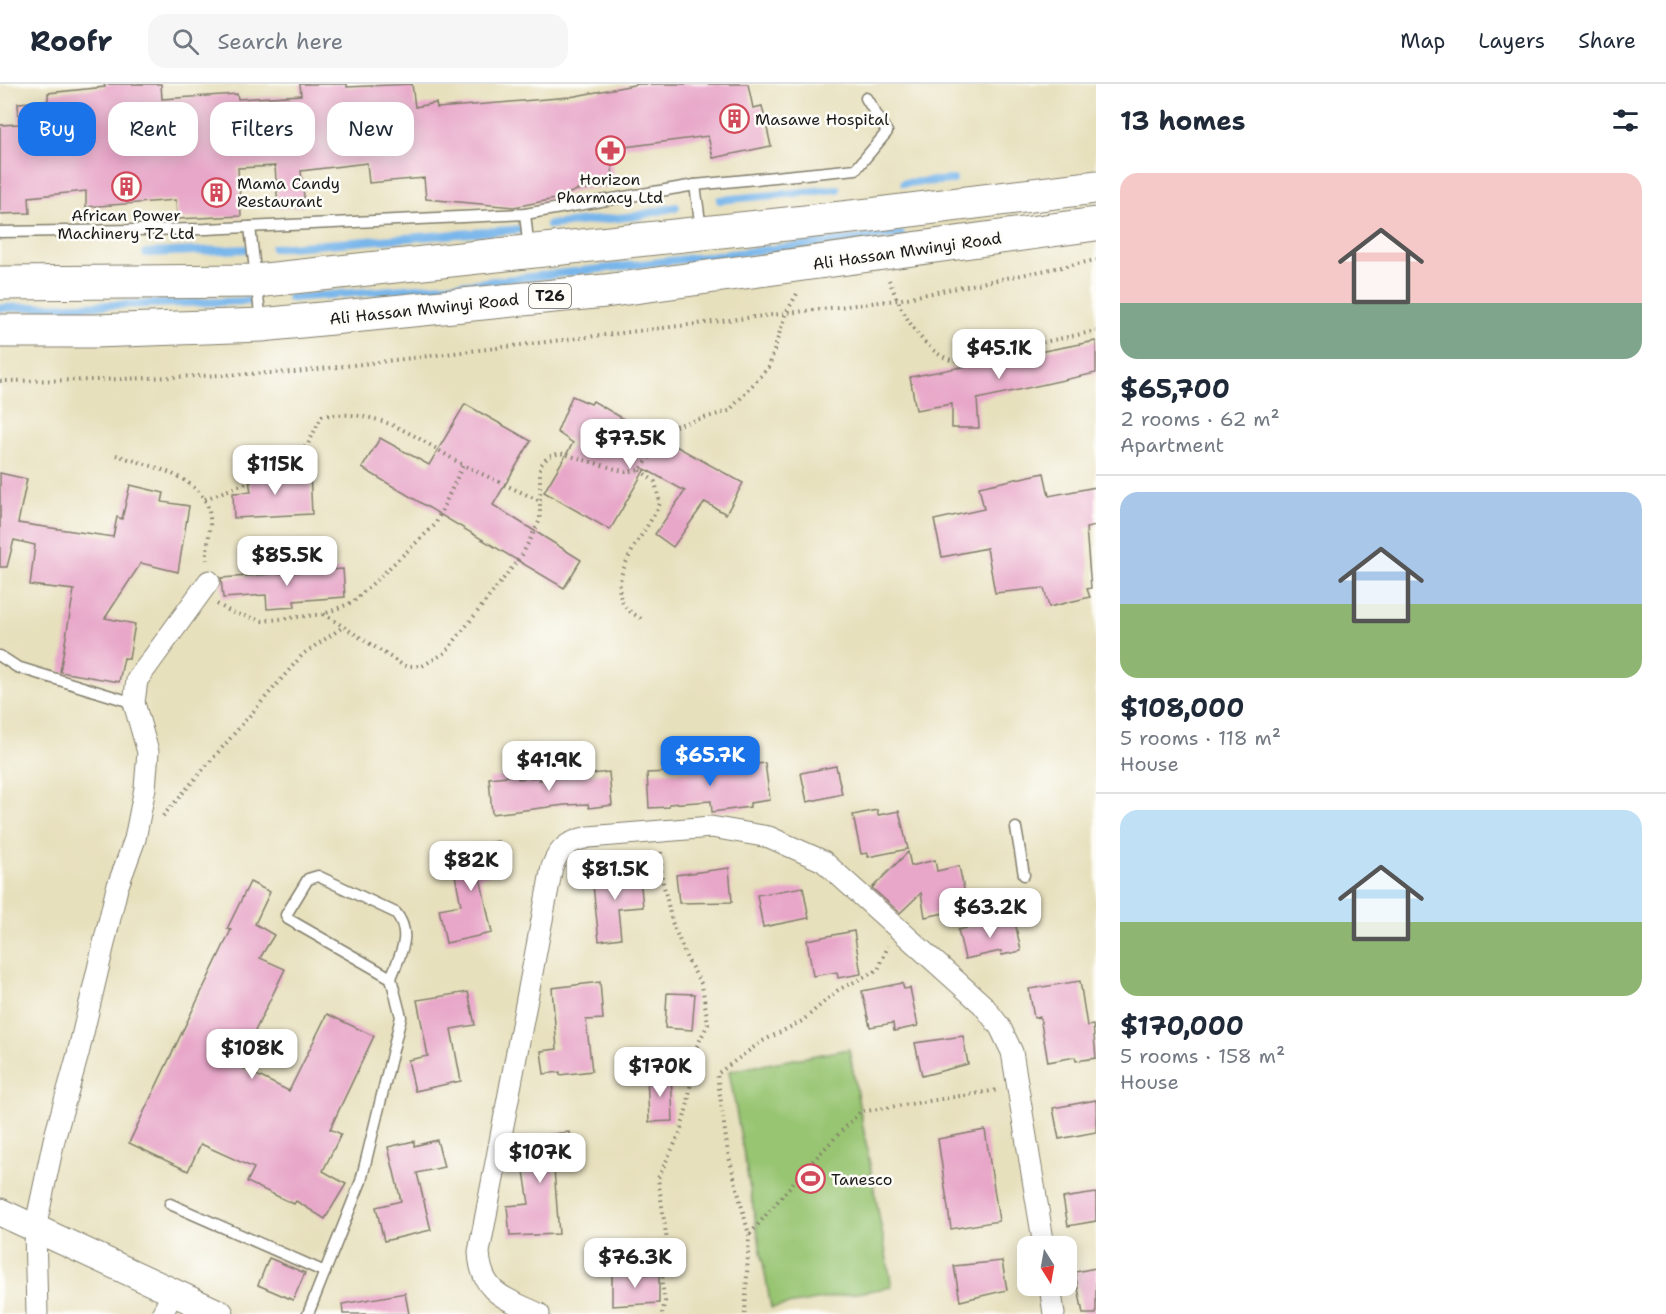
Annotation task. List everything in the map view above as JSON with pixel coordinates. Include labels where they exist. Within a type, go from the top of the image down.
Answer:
[{"type":"highway","points":[[0,284],[256,281],[702,233],[1096,187]]},
{"type":"highway","name":"Ali Hassan Mwinyi Road","points":[[0,330],[95,331],[261,325],[605,291],[1096,224]]},
{"type":"street","points":[[37,1314],[35,1229],[54,1140],[73,1075],[117,888],[135,839],[146,788],[148,752],[134,703],[136,680],[209,581]]},
{"type":"street","points":[[539,1314],[503,1297],[485,1283],[479,1271],[478,1252],[552,867],[557,854],[573,840],[711,827],[769,837],[822,861],[984,1005],[1000,1027],[1012,1052],[1042,1236]]},
{"type":"street","points":[[0,1212],[98,1256],[168,1303],[220,1314]]},
{"type":"street","points":[[1051,1296],[1054,1314]]},
{"type":"lane","points":[[0,232],[250,227],[525,214],[695,185],[856,170],[887,132],[866,98]]},
{"type":"lane","points":[[695,185],[702,233]]},
{"type":"lane","points":[[525,214],[529,252]]},
{"type":"lane","points":[[250,227],[261,325]]},
{"type":"lane","points":[[0,656],[17,667],[134,703]]},
{"type":"lane","points":[[1016,828],[1024,875]]},
{"type":"lane","points":[[308,1314],[361,1181],[401,1017],[391,978],[406,939],[404,924],[396,913],[318,876],[308,879],[286,915],[288,919],[391,978]]},
{"type":"lane","points":[[170,1204],[325,1272]]},
{"type":"path","points":[[879,255],[897,300],[921,338],[938,357],[954,361],[1096,331]]},
{"type":"path","points":[[0,381],[98,380],[295,372],[897,300],[1096,260]]},
{"type":"path","points":[[324,614],[404,666],[422,666],[445,653],[522,555],[540,520],[542,502],[540,466],[548,457],[560,453],[626,472],[640,470],[675,426],[729,411],[769,367],[785,315],[814,264]]},
{"type":"path","points":[[206,499],[285,468],[308,444],[322,417],[348,413],[393,424],[463,465],[542,502]]},
{"type":"path","points":[[116,455],[190,483],[206,499],[210,518],[207,556],[214,602],[233,613],[263,621],[324,614],[354,602],[435,525],[463,465]]},
{"type":"path","points":[[640,470],[655,482],[660,503],[624,567],[620,590],[626,608],[643,620]]},
{"type":"path","points":[[158,822],[303,654],[343,627]]},
{"type":"path","points":[[661,830],[662,878],[672,922],[687,959],[702,985],[708,1024],[695,1050],[688,1103],[680,1133],[658,1178],[667,1241],[662,1283],[666,1301],[662,1314]]},
{"type":"path","points":[[745,1314],[749,1235],[728,1153],[717,1074],[762,1042],[802,1021],[838,990],[878,970],[896,927]]},
{"type":"path","points":[[749,1235],[805,1169],[860,1112],[991,1090],[1018,1090]]},
{"type":"green space","name":"Tanesco","points":[[849,1049],[892,1287],[771,1308],[729,1071]]},
{"type":"building","points":[[104,84],[161,84],[162,99],[237,94],[238,99],[301,95],[300,84],[347,84],[347,87],[412,84],[415,107],[436,103],[437,108],[570,97],[639,84],[748,84],[753,108],[762,106],[771,146],[713,158],[708,136],[610,149],[614,186],[577,190],[555,199],[514,207],[426,199],[424,178],[369,183],[367,163],[301,171],[305,206],[278,208],[275,166],[238,168],[241,216],[177,219],[176,200],[86,207],[86,191],[29,197],[30,213],[0,214],[0,125],[18,124],[18,156],[96,156],[96,102],[33,102],[48,101],[48,93],[105,87]]},
{"type":"building","points":[[1096,341],[1096,373],[977,399],[979,428],[952,428],[952,404],[916,410],[910,377]]},
{"type":"building","points":[[572,396],[591,404],[593,401],[673,448],[674,445],[743,483],[726,514],[705,502],[673,547],[655,534],[685,491],[645,469],[610,530],[544,492],[573,443],[557,432]]},
{"type":"building","points":[[465,404],[531,441],[493,505],[581,560],[564,588],[362,468],[380,438],[429,465]]},
{"type":"building","points":[[310,471],[312,514],[234,518],[233,493],[251,492],[248,474]]},
{"type":"building","points":[[0,473],[27,479],[18,523],[113,537],[117,517],[122,519],[130,485],[164,493],[162,502],[189,506],[178,572],[141,563],[105,618],[135,624],[129,659],[124,658],[119,682],[60,672],[74,590],[30,585],[35,545],[14,540],[7,567],[0,567]]},
{"type":"building","points":[[1044,473],[1049,496],[1096,487],[1096,526],[1086,528],[1091,588],[1087,589],[1090,597],[1049,607],[1044,588],[995,593],[987,548],[942,557],[934,520],[984,509],[979,487]]},
{"type":"building","points":[[343,569],[345,597],[294,601],[295,607],[267,609],[266,595],[223,598],[221,578]]},
{"type":"building","points":[[765,763],[770,800],[750,803],[750,807],[712,812],[711,801],[649,808],[647,773],[694,771]]},
{"type":"building","points":[[836,766],[842,794],[807,802],[801,773]]},
{"type":"building","points":[[609,772],[612,805],[589,808],[588,804],[565,805],[492,814],[489,778],[518,775],[518,779],[539,777],[539,780]]},
{"type":"building","points":[[877,810],[878,815],[899,811],[908,849],[868,857],[868,853],[861,854],[853,815]]},
{"type":"building","points":[[498,841],[504,872],[480,877],[492,933],[446,943],[439,909],[461,905],[450,850]]},
{"type":"building","points":[[908,852],[911,866],[935,860],[937,871],[959,866],[968,908],[925,917],[921,893],[900,913],[872,888]]},
{"type":"building","points":[[729,868],[732,902],[679,903],[676,875]]},
{"type":"building","points":[[634,870],[635,877],[640,877],[643,907],[618,909],[621,938],[599,941],[592,876]]},
{"type":"building","points":[[250,882],[270,892],[255,924],[274,935],[260,958],[285,969],[238,1066],[289,1091],[327,1014],[374,1036],[330,1129],[341,1134],[323,1171],[346,1184],[325,1219],[296,1201],[294,1204],[247,1182],[254,1168],[201,1144],[188,1171],[129,1143],[231,930],[227,929]]},
{"type":"building","points":[[803,887],[809,918],[763,927],[757,895]]},
{"type":"building","points":[[1014,917],[1021,951],[1002,955],[1001,951],[965,959],[958,930]]},
{"type":"building","points":[[854,931],[861,974],[838,978],[837,972],[813,976],[807,940]]},
{"type":"building","points":[[1080,981],[1087,1026],[1093,1025],[1096,1058],[1076,1061],[1075,1057],[1048,1062],[1040,1017],[1034,1018],[1029,989]]},
{"type":"building","points":[[600,982],[603,1019],[586,1020],[592,1071],[560,1075],[560,1072],[544,1074],[541,1051],[557,1049],[552,988]]},
{"type":"building","points":[[902,983],[904,989],[910,988],[918,1026],[894,1031],[893,1023],[870,1027],[862,991]]},
{"type":"building","points":[[468,992],[475,1025],[451,1029],[461,1081],[415,1091],[408,1060],[428,1056],[417,1000]]},
{"type":"building","points":[[667,993],[695,994],[692,1030],[665,1028]]},
{"type":"building","points":[[963,1036],[968,1064],[922,1076],[915,1043]]},
{"type":"building","points":[[671,1073],[673,1121],[649,1122],[647,1074]]},
{"type":"building","points":[[1096,1100],[1096,1132],[1059,1139],[1053,1108]]},
{"type":"building","points":[[985,1130],[999,1221],[951,1229],[938,1139]]},
{"type":"building","points":[[569,1132],[573,1166],[554,1169],[559,1234],[510,1236],[507,1206],[529,1204],[519,1138]]},
{"type":"building","points":[[437,1140],[444,1167],[417,1173],[431,1230],[384,1241],[376,1207],[401,1201],[388,1147],[414,1141],[414,1146]]},
{"type":"building","points":[[1096,1193],[1096,1221],[1068,1226],[1063,1198]]},
{"type":"building","points":[[269,1258],[305,1273],[293,1300],[258,1285]]},
{"type":"building","points":[[1002,1261],[1007,1290],[960,1301],[954,1266]]},
{"type":"building","points":[[1096,1268],[1096,1314],[1083,1314],[1077,1272]]},
{"type":"building","points":[[612,1272],[659,1275],[659,1303],[612,1306]]},
{"type":"building","points":[[405,1293],[409,1314],[343,1314],[342,1304]]},
{"type":"waterway","points":[[904,183],[953,180]]},
{"type":"waterway","points":[[720,200],[837,189]]},
{"type":"waterway","points":[[549,225],[636,216],[676,207]]},
{"type":"waterway","points":[[274,248],[524,229]]},
{"type":"waterway","points":[[290,298],[470,284],[901,234]]},
{"type":"waterway","points":[[146,253],[248,249]]},
{"type":"waterway","points":[[0,308],[254,301]]},
{"type":"place","name":"Masawe Hospital","points":[[734,119]]},
{"type":"place","name":"Horizon Pharmacy Ltd","points":[[610,151]]},
{"type":"place","name":"African Power Machinery TZ Ltd","points":[[126,187]]},
{"type":"place","name":"Mama Candy Restaurant","points":[[216,192]]},
{"type":"place","name":"Tanesco","points":[[810,1179]]}]
